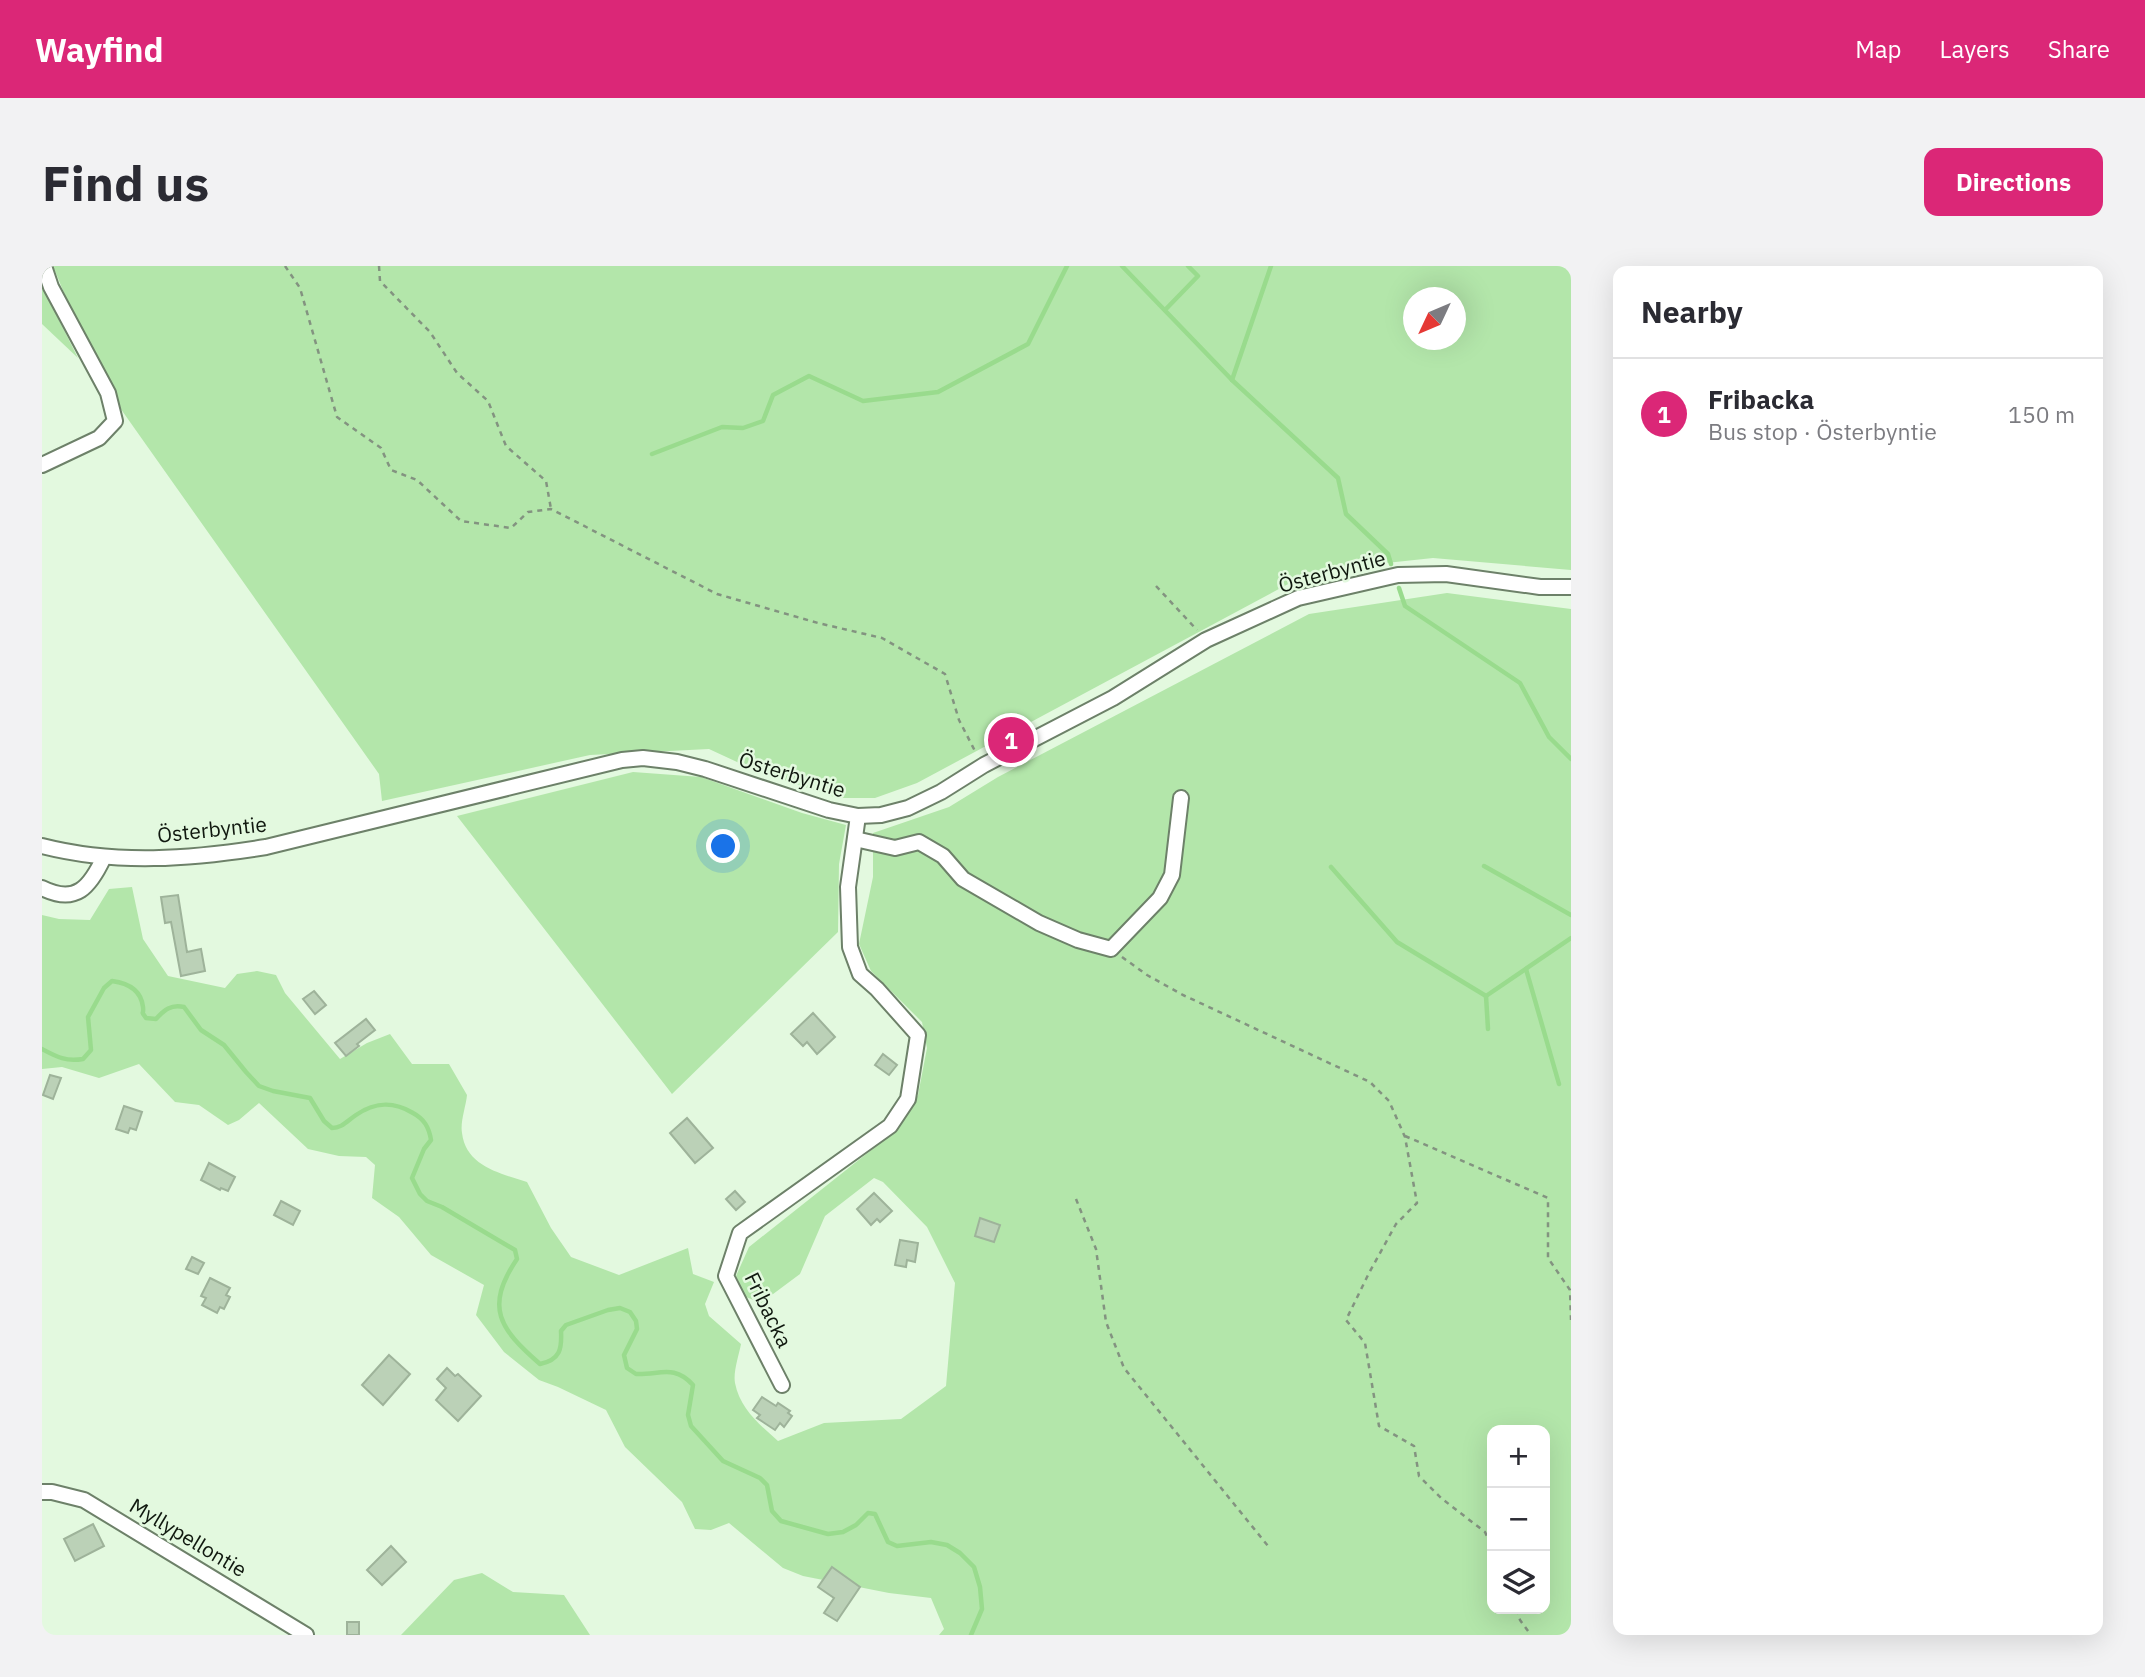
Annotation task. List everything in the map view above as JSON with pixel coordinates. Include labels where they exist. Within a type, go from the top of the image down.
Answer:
[{"type":"street","points":[[42,466],[99,438],[115,421],[108,393],[57,299],[44,266]]},
{"type":"street","name":"Österbyntie","points":[[42,846],[68,853],[104,857],[160,859],[213,856],[266,847],[622,760],[643,758],[705,769],[829,810],[859,816],[881,815],[908,808],[942,792],[984,765],[1113,698],[1206,640],[1298,598],[1398,575],[1446,574],[1540,587],[1571,587]]},
{"type":"street","points":[[855,839],[895,848],[919,842],[943,856],[963,879],[1028,916],[1077,940],[1111,949],[1160,898],[1172,875],[1181,799]]},
{"type":"street","name":"Fribacka","points":[[782,1385],[726,1276],[740,1233],[890,1126],[908,1099],[918,1035],[860,974],[850,947],[848,887],[859,816]]},
{"type":"street","points":[[42,888],[65,896],[80,891],[88,885],[104,857]]},
{"type":"street","name":"Myllypellontie","points":[[42,1492],[84,1500],[306,1635]]},
{"type":"path","points":[[285,266],[300,288],[337,417],[381,447],[391,470],[417,480],[461,521],[511,528],[528,512],[551,509],[717,593],[818,624],[882,638],[945,674],[959,720],[984,765]]},
{"type":"path","points":[[379,266],[380,281],[430,332],[457,373],[488,401],[506,446],[546,481],[551,509]]},
{"type":"path","points":[[1156,586],[1206,640]]},
{"type":"path","points":[[1111,949],[1147,975],[1183,995],[1370,1082],[1389,1101],[1404,1135],[1417,1203],[1396,1224],[1346,1320],[1365,1343],[1379,1426],[1414,1446],[1419,1476],[1441,1499],[1487,1534]]},
{"type":"path","points":[[1404,1135],[1548,1198],[1548,1258],[1570,1290],[1571,1320]]},
{"type":"path","points":[[1076,1199],[1096,1249],[1106,1322],[1124,1368],[1268,1546]]},
{"type":"path","points":[[1518,1614],[1531,1635]]},
{"type":"green space","points":[[53,266],[1571,266],[1571,570],[1433,558],[1349,567],[1290,583],[917,783],[875,798],[837,798],[750,768],[709,749],[590,755],[382,801],[379,774],[118,405],[75,320]]},
{"type":"green space","points":[[42,286],[78,358],[42,324]]},
{"type":"green space","points":[[1447,593],[1571,609],[1571,1635],[939,1635],[944,1629],[931,1598],[889,1593],[803,1576],[783,1568],[729,1523],[711,1530],[695,1529],[682,1502],[625,1447],[606,1410],[539,1380],[504,1352],[476,1315],[484,1285],[431,1255],[399,1217],[372,1198],[375,1165],[366,1157],[339,1156],[308,1149],[259,1103],[239,1120],[228,1125],[199,1105],[175,1102],[139,1064],[99,1078],[62,1067],[42,1069],[42,915],[59,919],[90,920],[109,889],[132,887],[143,939],[168,976],[225,988],[237,974],[257,971],[276,975],[285,993],[340,1059],[367,1043],[390,1034],[412,1064],[449,1064],[467,1095],[462,1129],[470,1153],[486,1167],[527,1182],[551,1228],[571,1257],[619,1275],[688,1248],[693,1274],[714,1282],[705,1304],[709,1316],[741,1344],[735,1369],[735,1383],[741,1401],[764,1429],[778,1441],[824,1423],[901,1419],[946,1386],[955,1283],[927,1227],[883,1182],[874,1178],[825,1216],[800,1274],[761,1303],[746,1297],[736,1276],[749,1247],[899,1128],[918,1095],[927,1048],[922,1022],[871,971],[859,944],[873,877],[873,833],[949,807],[998,777],[1309,614]]},
{"type":"green space","points":[[633,772],[701,777],[802,813],[846,825],[839,864],[838,932],[672,1094],[457,816]]},
{"type":"green space","points":[[482,1573],[513,1592],[564,1595],[590,1635],[401,1635],[454,1580]]},
{"type":"building","points":[[178,895],[187,952],[201,949],[205,971],[181,976],[171,922],[165,923],[161,897]]},
{"type":"building","points":[[314,991],[326,1005],[315,1014],[303,999]]},
{"type":"building","points":[[813,1013],[835,1037],[817,1054],[807,1042],[803,1046],[791,1034]]},
{"type":"building","points":[[366,1019],[375,1030],[346,1056],[335,1043]]},
{"type":"building","points":[[883,1054],[897,1065],[889,1075],[875,1065]]},
{"type":"building","points":[[50,1075],[61,1078],[53,1099],[43,1095]]},
{"type":"building","points":[[124,1106],[142,1112],[136,1130],[130,1128],[128,1133],[116,1129]]},
{"type":"building","points":[[687,1118],[713,1148],[695,1163],[670,1133]]},
{"type":"building","points":[[209,1163],[235,1177],[228,1191],[201,1180]]},
{"type":"building","points":[[735,1191],[745,1202],[736,1210],[726,1199]]},
{"type":"building","points":[[874,1193],[892,1211],[880,1222],[877,1219],[871,1225],[857,1209]]},
{"type":"building","points":[[281,1201],[300,1211],[293,1225],[274,1215]]},
{"type":"building","points":[[980,1218],[1000,1225],[994,1242],[975,1236]]},
{"type":"building","points":[[900,1240],[918,1243],[915,1262],[907,1260],[906,1267],[895,1265]]},
{"type":"building","points":[[192,1257],[204,1263],[198,1274],[186,1269]]},
{"type":"building","points":[[210,1278],[230,1288],[226,1295],[230,1297],[224,1309],[220,1307],[217,1313],[202,1305],[206,1298],[201,1296]]},
{"type":"building","points":[[389,1355],[410,1374],[383,1405],[362,1385]]},
{"type":"building","points":[[447,1368],[455,1376],[458,1374],[481,1396],[458,1421],[436,1400],[446,1388],[437,1379]]},
{"type":"building","points":[[762,1397],[790,1411],[788,1413],[792,1416],[784,1427],[780,1423],[775,1430],[757,1418],[760,1415],[753,1410]]},
{"type":"building","points":[[93,1524],[104,1546],[75,1561],[64,1539]]},
{"type":"building","points":[[391,1546],[406,1562],[382,1585],[367,1570]]},
{"type":"building","points":[[832,1567],[860,1587],[837,1621],[824,1613],[834,1598],[818,1587]]},
{"type":"building","points":[[347,1622],[359,1622],[359,1635],[347,1635]]},
{"type":"waterway","points":[[652,454],[722,427],[743,428],[763,421],[773,395],[809,376],[863,401],[938,392],[1028,344],[1067,266]]},
{"type":"waterway","points":[[1122,266],[1232,380],[1338,478],[1346,514],[1388,554],[1391,564]]},
{"type":"waterway","points":[[1165,310],[1198,276],[1188,266]]},
{"type":"waterway","points":[[1232,380],[1271,266]]},
{"type":"waterway","points":[[1399,588],[1405,606],[1520,683],[1549,737],[1571,759]]},
{"type":"waterway","points":[[1484,866],[1571,915]]},
{"type":"waterway","points":[[1331,867],[1397,942],[1486,996],[1571,938]]},
{"type":"waterway","points":[[1526,969],[1559,1084]]},
{"type":"waterway","points":[[42,1049],[62,1058],[83,1059],[91,1050],[88,1017],[104,988],[112,981],[118,982],[136,991],[142,1001],[146,1018],[156,1019],[168,1009],[175,1006],[184,1007],[201,1030],[224,1045],[259,1086],[310,1098],[324,1121],[332,1128],[377,1105],[398,1106],[417,1115],[429,1131],[431,1140],[424,1149],[412,1178],[420,1194],[427,1201],[515,1250],[517,1259],[501,1291],[499,1305],[506,1328],[526,1351],[540,1364],[547,1362],[556,1357],[561,1343],[561,1331],[566,1325],[608,1310],[620,1308],[630,1312],[636,1321],[637,1329],[624,1355],[627,1368],[636,1374],[673,1373],[693,1385],[688,1415],[691,1426],[723,1461],[760,1478],[767,1485],[772,1511],[781,1521],[828,1534],[843,1532],[856,1525],[868,1513],[875,1514],[888,1542],[897,1546],[931,1542],[947,1545],[960,1553],[974,1567],[980,1587],[982,1609],[971,1635]]},
{"type":"waterway","points":[[1486,996],[1488,1029]]},
{"type":"place","name":"Fribacka","points":[[1011,740]]}]
